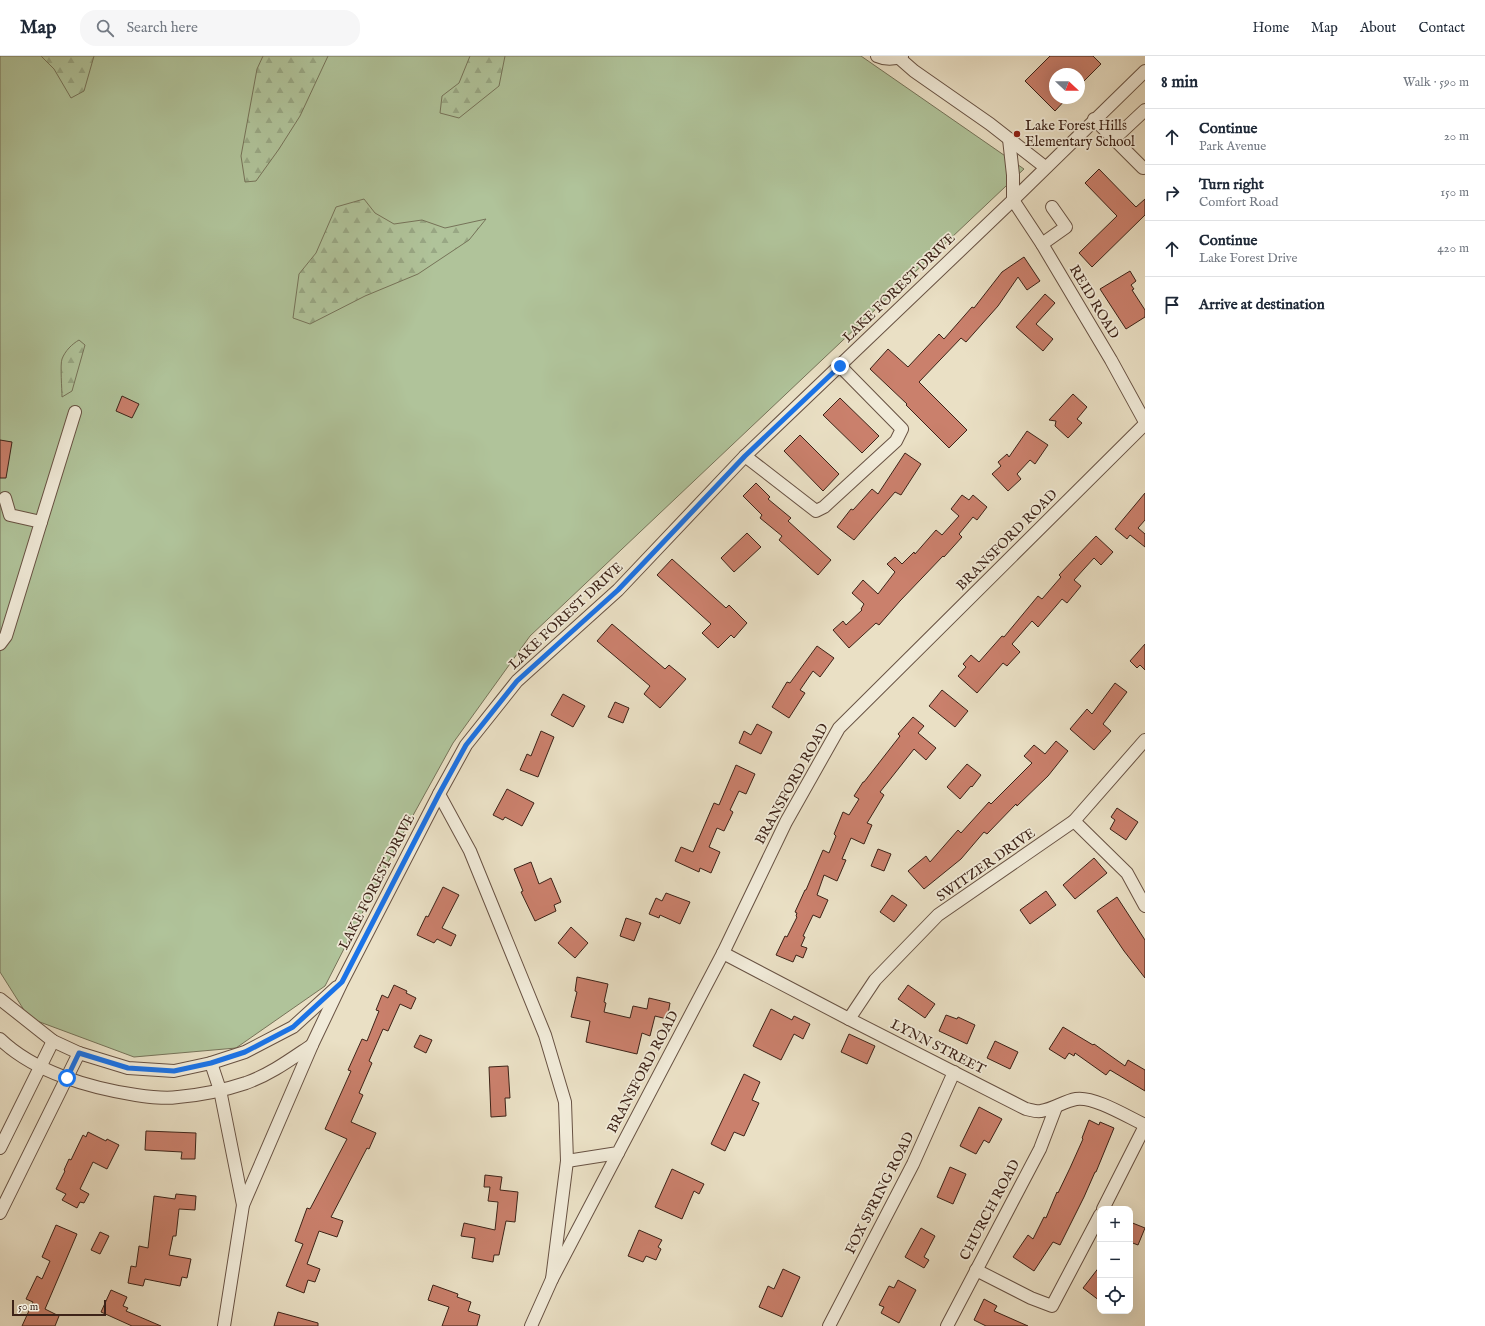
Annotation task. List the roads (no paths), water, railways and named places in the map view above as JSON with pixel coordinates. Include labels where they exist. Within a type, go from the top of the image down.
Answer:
[{"type":"street","points":[[877,56],[886,59],[900,57],[933,86],[990,124],[1045,167]]},
{"type":"street","name":"LAKE FOREST DRIVE","points":[[224,1326],[243,1205],[312,1045],[342,982],[439,794],[466,745],[517,681],[618,590],[745,456],[1013,200],[1094,119],[1145,71]]},
{"type":"street","points":[[1114,139],[1145,110]]},
{"type":"street","points":[[1094,119],[1143,168]]},
{"type":"street","points":[[1009,139],[1013,175],[1013,200]]},
{"type":"street","name":"REID ROAD","points":[[1013,200],[1042,244],[1111,360],[1145,423]]},
{"type":"street","points":[[1042,244],[1066,227],[1052,207]]},
{"type":"street","points":[[745,456],[816,511],[824,507],[896,441],[902,430],[840,366]]},
{"type":"street","points":[[0,644],[6,636],[75,412]]},
{"type":"street","name":"BRANSFORD ROAD","points":[[531,1326],[552,1279],[723,953],[786,822],[839,728],[1145,423]]},
{"type":"street","points":[[5,498],[10,514],[41,522]]},
{"type":"street","name":"SWITZER DRIVE","points":[[849,1019],[875,980],[938,916],[1074,821],[1145,740]]},
{"type":"street","points":[[439,794],[470,851],[545,1035],[565,1102],[567,1161],[552,1279]]},
{"type":"street","points":[[1074,821],[1127,873],[1145,906]]},
{"type":"street","name":"LYNN STREET","points":[[723,953],[1026,1109],[1040,1112],[1056,1107],[1066,1101],[1079,1098],[1099,1103],[1145,1126]]},
{"type":"street","points":[[0,1000],[53,1041],[79,1053],[128,1068],[174,1071],[211,1063],[245,1052],[293,1027],[342,982]]},
{"type":"street","points":[[0,1039],[6,1045],[40,1066],[67,1078],[114,1091],[154,1097],[177,1098],[247,1083],[275,1070],[312,1045]]},
{"type":"street","points":[[0,1148],[53,1041]]},
{"type":"street","points":[[0,1213],[79,1053]]},
{"type":"street","points":[[211,1063],[220,1090],[243,1205]]},
{"type":"street","name":"FOX SPRING ROAD","points":[[829,1326],[912,1164],[954,1072]]},
{"type":"street","name":"CHURCH ROAD","points":[[947,1326],[1040,1149],[1056,1107]]},
{"type":"street","points":[[1105,1206],[1145,1126]]},
{"type":"street","name":"BRANSFORD ROAD","points":[[567,1161],[618,1153]]},
{"type":"street","points":[[976,1270],[1032,1298],[1052,1306],[1097,1221]]},
{"type":"place","name":"Lake Forest Hills Elementary School","points":[[1017,134]]}]
